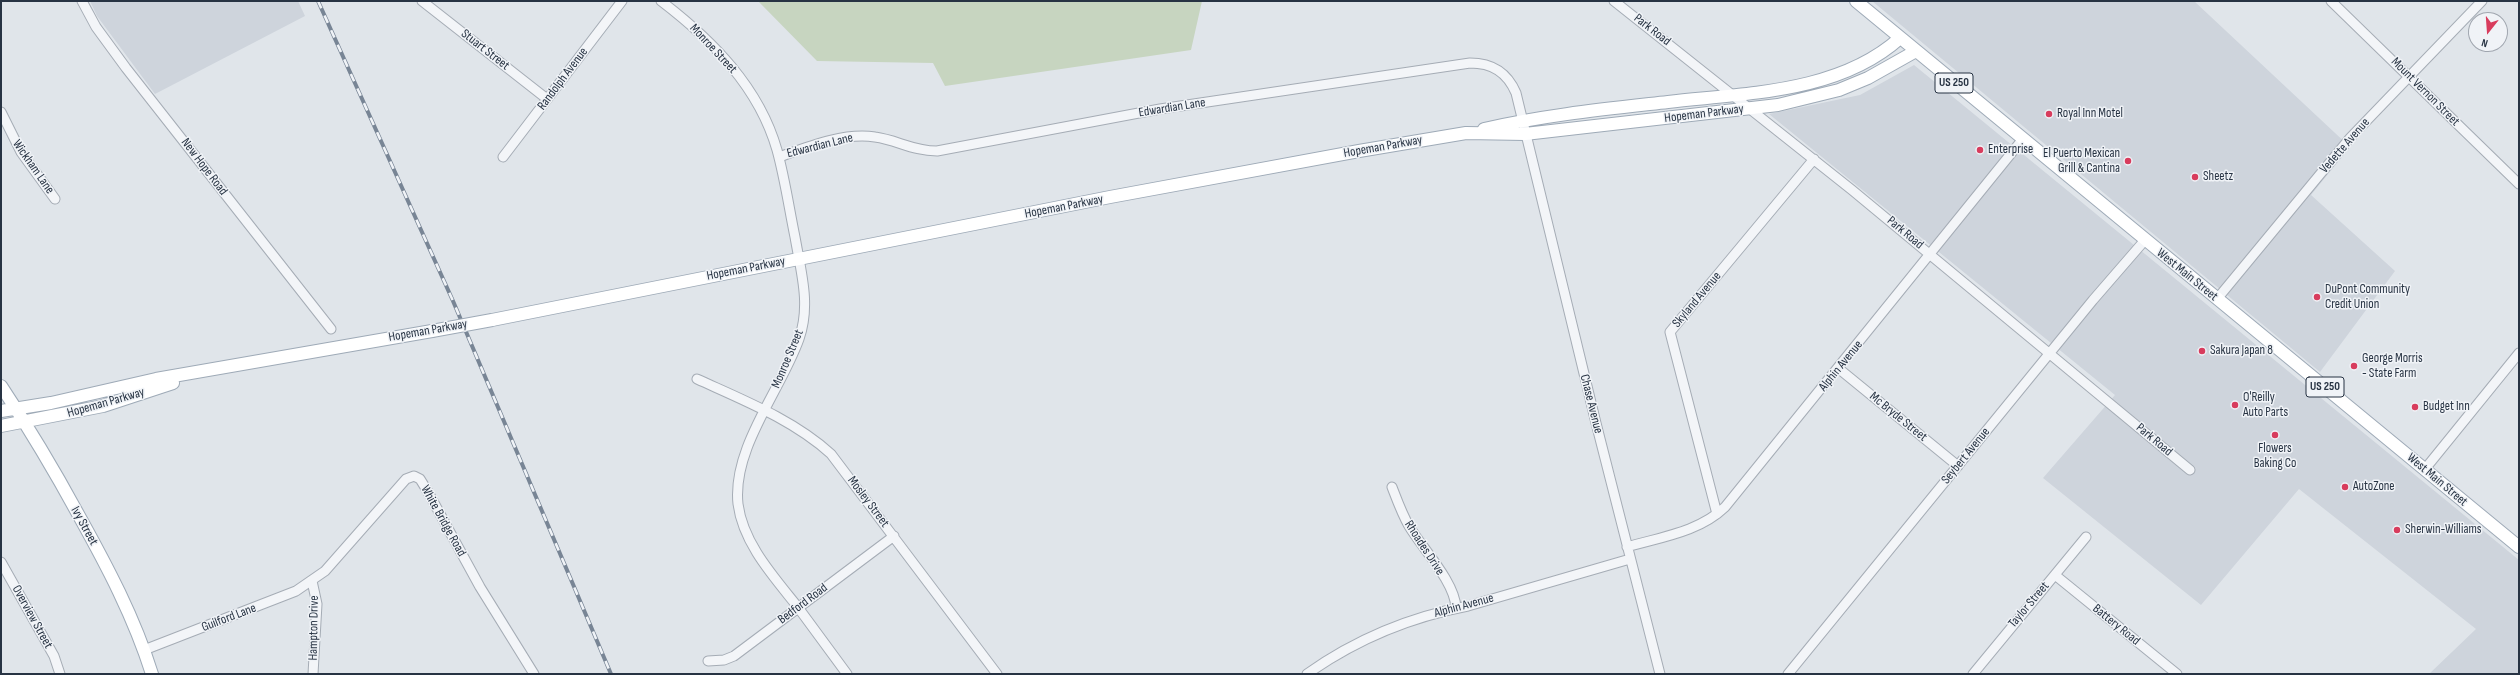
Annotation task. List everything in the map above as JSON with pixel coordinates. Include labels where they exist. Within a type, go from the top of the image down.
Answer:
[{"type":"main road","name":"West Main Street","points":[[1856,1],[2022,140],[2519,547]]},
{"type":"main road","points":[[1466,133],[1522,120],[1594,110],[1774,91],[1832,75],[1881,55],[1900,38]]},
{"type":"main road","name":"Hopeman Parkway","points":[[1,411],[208,371],[492,320],[1117,196],[1466,133],[1525,134],[1786,104],[1839,90],[1868,78],[1916,51]]},
{"type":"main road","name":"Hopeman Parkway","points":[[1,426],[103,406],[208,371]]},
{"type":"main road","name":"Ivy Street","points":[[1,386],[26,422],[115,581],[144,650],[152,674]]},
{"type":"street","name":"New Hope Road","points":[[82,1],[96,27],[126,68],[331,329]]},
{"type":"street","name":"Stuart Street","points":[[422,1],[547,99]]},
{"type":"street","name":"Randolph Avenue","points":[[503,157],[622,1]]},
{"type":"street","name":"Monroe Street","points":[[661,1],[706,36],[737,73],[764,117],[778,157],[799,259],[805,301],[803,326],[795,350],[765,412],[740,472],[738,492],[740,512],[746,531],[758,554],[847,674]]},
{"type":"street","name":"Park Road","points":[[1614,1],[1735,95],[1814,159],[2050,352],[2190,470]]},
{"type":"street","name":"Mount Vernon Street","points":[[2331,1],[2519,184]]},
{"type":"street","name":"Vedette Avenue","points":[[2217,299],[2350,138],[2482,1]]},
{"type":"street","name":"Edwardian Lane","points":[[778,157],[860,136],[884,139],[918,150],[938,151],[1160,109],[1470,63],[1491,65],[1508,79],[1516,93],[1525,134]]},
{"type":"street","name":"Wickham Lane","points":[[1,112],[21,152],[55,199]]},
{"type":"street","name":"Chase Avenue","points":[[1525,134],[1627,547],[1660,674]]},
{"type":"street","name":"Alphin Avenue","points":[[1627,547],[1697,526],[1717,514],[1931,255],[2022,140]]},
{"type":"street","name":"Skyland Avenue","points":[[1717,514],[1670,332],[1814,159]]},
{"type":"street","name":"Seybert Avenue","points":[[1788,674],[2050,352],[2145,240]]},
{"type":"street","points":[[2425,469],[2519,353]]},
{"type":"street","name":"Mc Bryde Street","points":[[1838,368],[1958,466]]},
{"type":"street","name":"Mosley Street","points":[[698,379],[808,435],[831,454],[997,674]]},
{"type":"street","name":"White Bridge Road","points":[[312,581],[325,571],[406,479],[417,477],[428,492],[480,587],[534,674]]},
{"type":"street","name":"Rhoades Drive","points":[[1392,487],[1410,527],[1447,583],[1454,597],[1456,608]]},
{"type":"street","name":"Bedford Road","points":[[708,662],[724,660],[734,656],[894,536]]},
{"type":"street","name":"Taylor Street","points":[[1975,673],[2086,537]]},
{"type":"street","name":"Alphin Avenue","points":[[1307,674],[1370,636],[1400,625],[1630,559]]},
{"type":"street","name":"Overview Street","points":[[1,562],[54,656],[60,674]]},
{"type":"street","name":"Battery Road","points":[[2054,575],[2177,674]]},
{"type":"street","name":"Guilford Lane","points":[[144,650],[279,599],[312,581]]},
{"type":"street","name":"Hampton Drive","points":[[312,581],[317,604],[313,674]]},
{"type":"shaded area","points":[[90,1],[298,1],[305,16],[155,94],[97,16]]},
{"type":"shaded area","points":[[1872,1],[2194,1],[2350,147],[2311,195],[2395,271],[2320,372]]},
{"type":"shaded area","points":[[1914,65],[2519,560],[2519,674],[2429,674],[2476,629],[2299,489],[2201,605],[2043,478],[2115,395],[1769,114],[1860,95]]},
{"type":"green space","points":[[758,1],[1202,1],[1191,50],[945,86],[933,63],[817,61]]},
{"type":"railway","points":[[318,1],[453,301],[611,674]]},
{"type":"place","name":"Royal Inn Motel","points":[[2049,114]]},
{"type":"place","name":"Enterprise","points":[[1980,150]]},
{"type":"place","name":"El Puerto Mexican Grill & Cantina","points":[[2128,161]]},
{"type":"place","name":"Sheetz","points":[[2195,177]]},
{"type":"place","name":"DuPont Community Credit Union","points":[[2317,297]]},
{"type":"place","name":"Sakura Japan 8","points":[[2202,351]]},
{"type":"place","name":"George Morris - State Farm","points":[[2354,366]]},
{"type":"place","name":"O'Reilly Auto Parts","points":[[2235,405]]},
{"type":"place","name":"Budget Inn","points":[[2415,407]]},
{"type":"place","name":"Flowers Baking Co","points":[[2275,435]]},
{"type":"place","name":"AutoZone","points":[[2345,487]]},
{"type":"place","name":"Sherwin-Williams","points":[[2397,530]]}]
